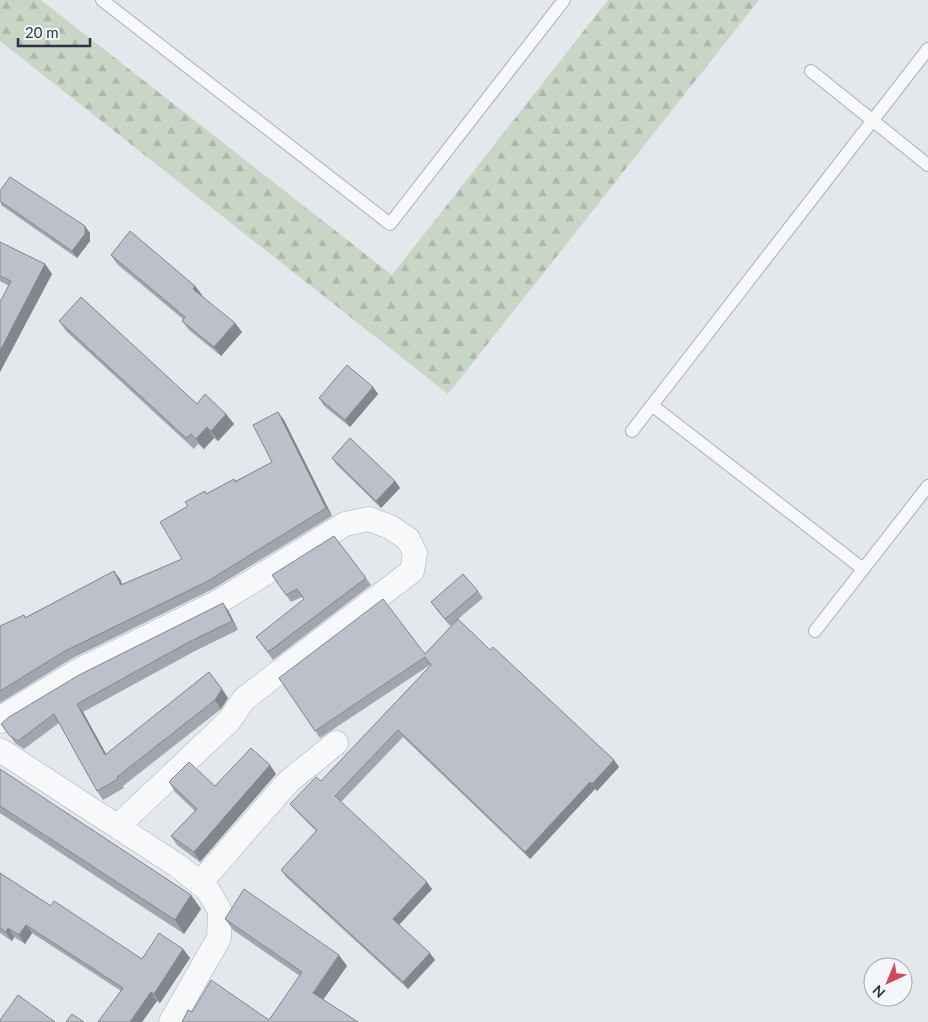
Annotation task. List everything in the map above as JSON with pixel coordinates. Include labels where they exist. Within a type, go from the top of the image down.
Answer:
[{"type":"street","points":[[0,721],[6,715],[78,671],[220,601],[345,524],[369,518],[390,527],[408,539],[416,553],[412,571],[244,699],[230,721],[118,826]]},
{"type":"street","points":[[200,883],[288,782],[336,743]]},
{"type":"street","points":[[0,750],[178,866],[207,889],[220,911],[219,938],[171,1022]]},
{"type":"lane","points":[[102,0],[390,224],[564,0]]},
{"type":"lane","points":[[632,431],[928,48]]},
{"type":"lane","points":[[812,70],[928,165]]},
{"type":"lane","points":[[653,406],[863,569]]},
{"type":"lane","points":[[815,631],[928,486]]},
{"type":"green space","points":[[0,0],[41,0],[392,275],[608,0],[759,0],[448,394],[0,41]]},
{"type":"building","points":[[10,177],[85,226],[85,234],[72,251],[0,201],[0,191]]},
{"type":"building","points":[[130,231],[195,286],[193,289],[235,323],[214,347],[182,321],[185,317],[111,255]]},
{"type":"building","points":[[0,242],[45,264],[0,351],[0,302],[11,281],[0,276]]},
{"type":"building","points":[[81,297],[197,404],[205,394],[226,414],[211,431],[207,427],[196,439],[191,434],[186,438],[59,321]]},
{"type":"building","points":[[347,365],[373,387],[345,420],[319,398]]},
{"type":"building","points":[[278,412],[326,508],[208,581],[65,651],[0,691],[0,626],[24,615],[25,618],[114,571],[121,585],[182,559],[160,522],[188,506],[185,502],[205,491],[206,494],[234,479],[235,482],[272,462],[253,425]]},
{"type":"building","points":[[350,438],[395,481],[376,501],[332,458]]},
{"type":"building","points":[[334,536],[366,578],[268,652],[256,637],[304,599],[297,589],[286,595],[272,575]]},
{"type":"building","points":[[463,574],[478,591],[445,619],[431,602]]},
{"type":"building","points":[[383,599],[425,654],[458,619],[490,650],[493,647],[614,760],[592,784],[590,782],[525,852],[398,730],[335,796],[427,882],[393,919],[430,953],[403,982],[281,870],[317,830],[290,804],[316,777],[321,781],[431,665],[425,657],[315,731],[279,678]]},
{"type":"building","points":[[223,603],[232,621],[189,642],[77,704],[105,755],[209,672],[222,689],[215,700],[117,777],[118,779],[97,791],[54,714],[18,741],[10,736],[1,724],[9,717],[79,675]]},
{"type":"building","points":[[251,748],[270,765],[194,852],[171,836],[197,809],[169,782],[189,762],[215,786]]},
{"type":"building","points":[[0,769],[191,895],[175,920],[0,806]]},
{"type":"building","points":[[0,873],[51,906],[54,901],[142,959],[159,933],[183,949],[154,994],[151,992],[130,1022],[98,1022],[123,988],[26,925],[19,935],[8,928],[6,932],[0,928]]},
{"type":"building","points":[[244,889],[339,955],[313,993],[358,1022],[182,1022],[188,1010],[192,1012],[211,980],[269,1020],[302,972],[225,919]]},
{"type":"building","points":[[18,995],[55,1022],[0,1022]]},
{"type":"building","points":[[72,1014],[84,1022],[66,1022]]}]
